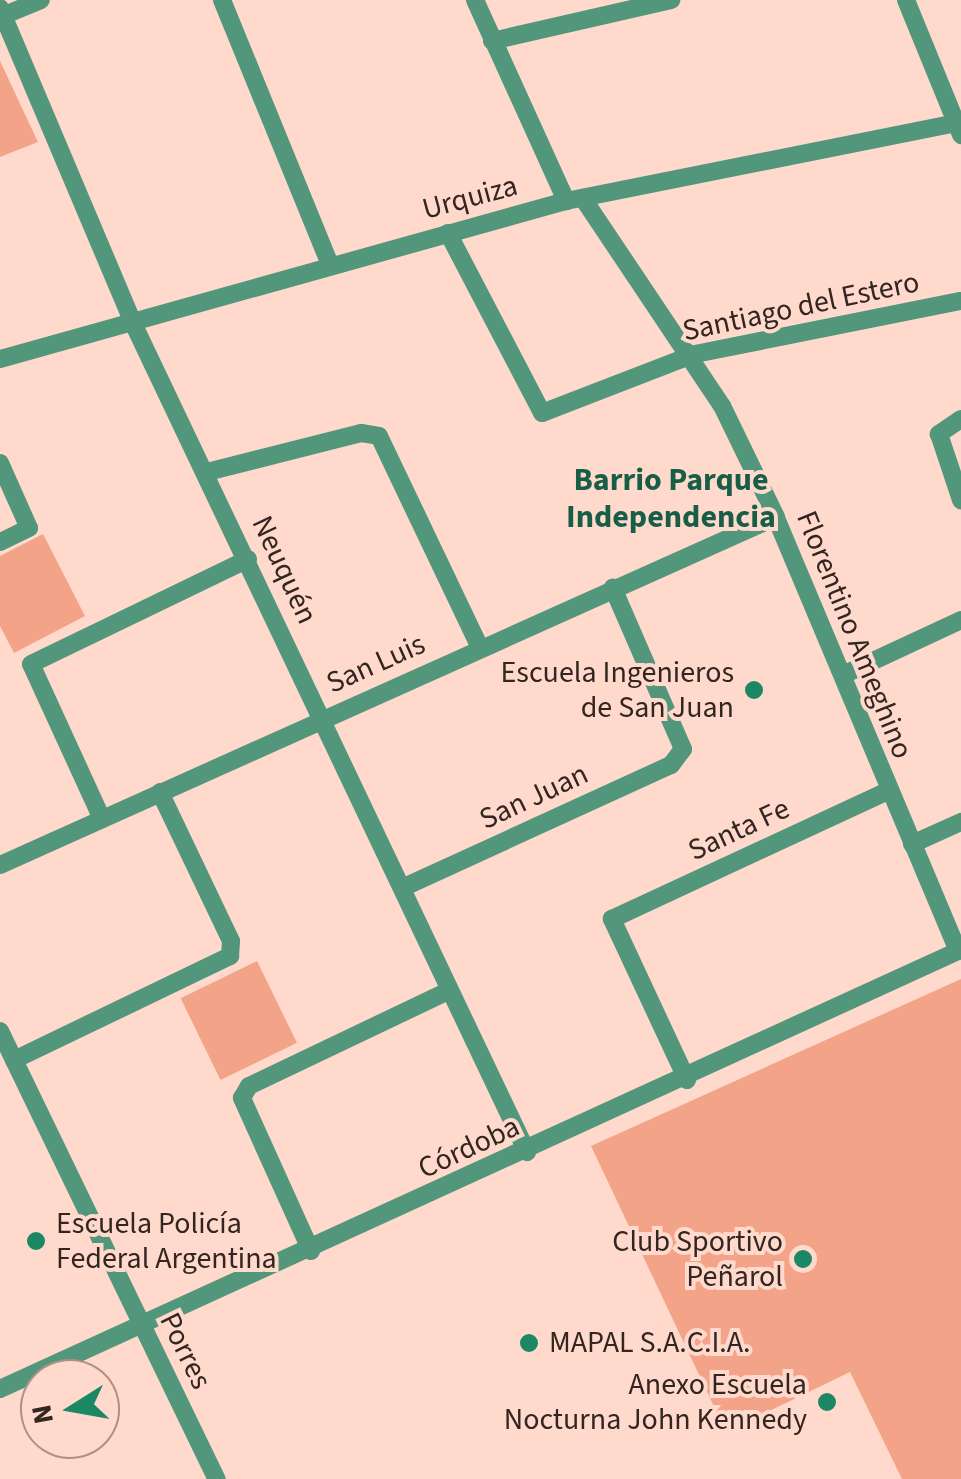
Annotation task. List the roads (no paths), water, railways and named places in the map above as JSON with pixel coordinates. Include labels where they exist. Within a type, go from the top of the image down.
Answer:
[{"type":"street","points":[[1,13],[40,0]]},
{"type":"street","points":[[222,0],[330,264]]},
{"type":"street","name":"Florentino Ameghino","points":[[475,0],[574,200],[722,406],[776,517],[958,951]]},
{"type":"street","points":[[492,40],[671,0]]},
{"type":"street","points":[[906,0],[959,127]]},
{"type":"street","name":"Neuquén","points":[[1,13],[133,323],[207,472],[526,1152]]},
{"type":"street","name":"Urquiza","points":[[0,359],[330,264],[574,200],[959,127]]},
{"type":"street","name":"Santiago del Estero","points":[[448,233],[542,413],[688,357],[961,301]]},
{"type":"street","points":[[961,420],[939,434],[961,500]]},
{"type":"street","points":[[207,472],[361,433],[379,436],[480,648]]},
{"type":"street","points":[[0,464],[29,528],[0,542]]},
{"type":"street","name":"San Luis","points":[[0,865],[776,517]]},
{"type":"street","points":[[102,819],[30,664],[248,559]]},
{"type":"street","name":"San Juan","points":[[402,888],[671,765],[682,750],[612,588]]},
{"type":"street","points":[[843,676],[961,620]]},
{"type":"street","name":"Santa Fe","points":[[686,1080],[612,919],[888,791]]},
{"type":"street","points":[[14,1060],[230,956],[231,941],[160,792]]},
{"type":"street","points":[[912,844],[961,822]]},
{"type":"street","name":"Córdoba","points":[[0,1389],[312,1252],[958,951]]},
{"type":"street","points":[[312,1252],[242,1098],[250,1086],[448,992]]},
{"type":"street","name":"Porres","points":[[0,1031],[217,1479]]},
{"type":"place","name":"Escuela Ingenieros de San Juan","points":[[754,690]]},
{"type":"place","name":"Escuela Policía Federal Argentina","points":[[36,1241]]},
{"type":"place","name":"Club Sportivo Peñarol","points":[[803,1259]]},
{"type":"place","name":"MAPAL S.A.C.I.A.","points":[[529,1343]]},
{"type":"place","name":"Anexo Escuela Nocturna John Kennedy","points":[[827,1402]]},
{"type":"district","name":"Barrio Parque Independencia","points":[[671,500]]}]
